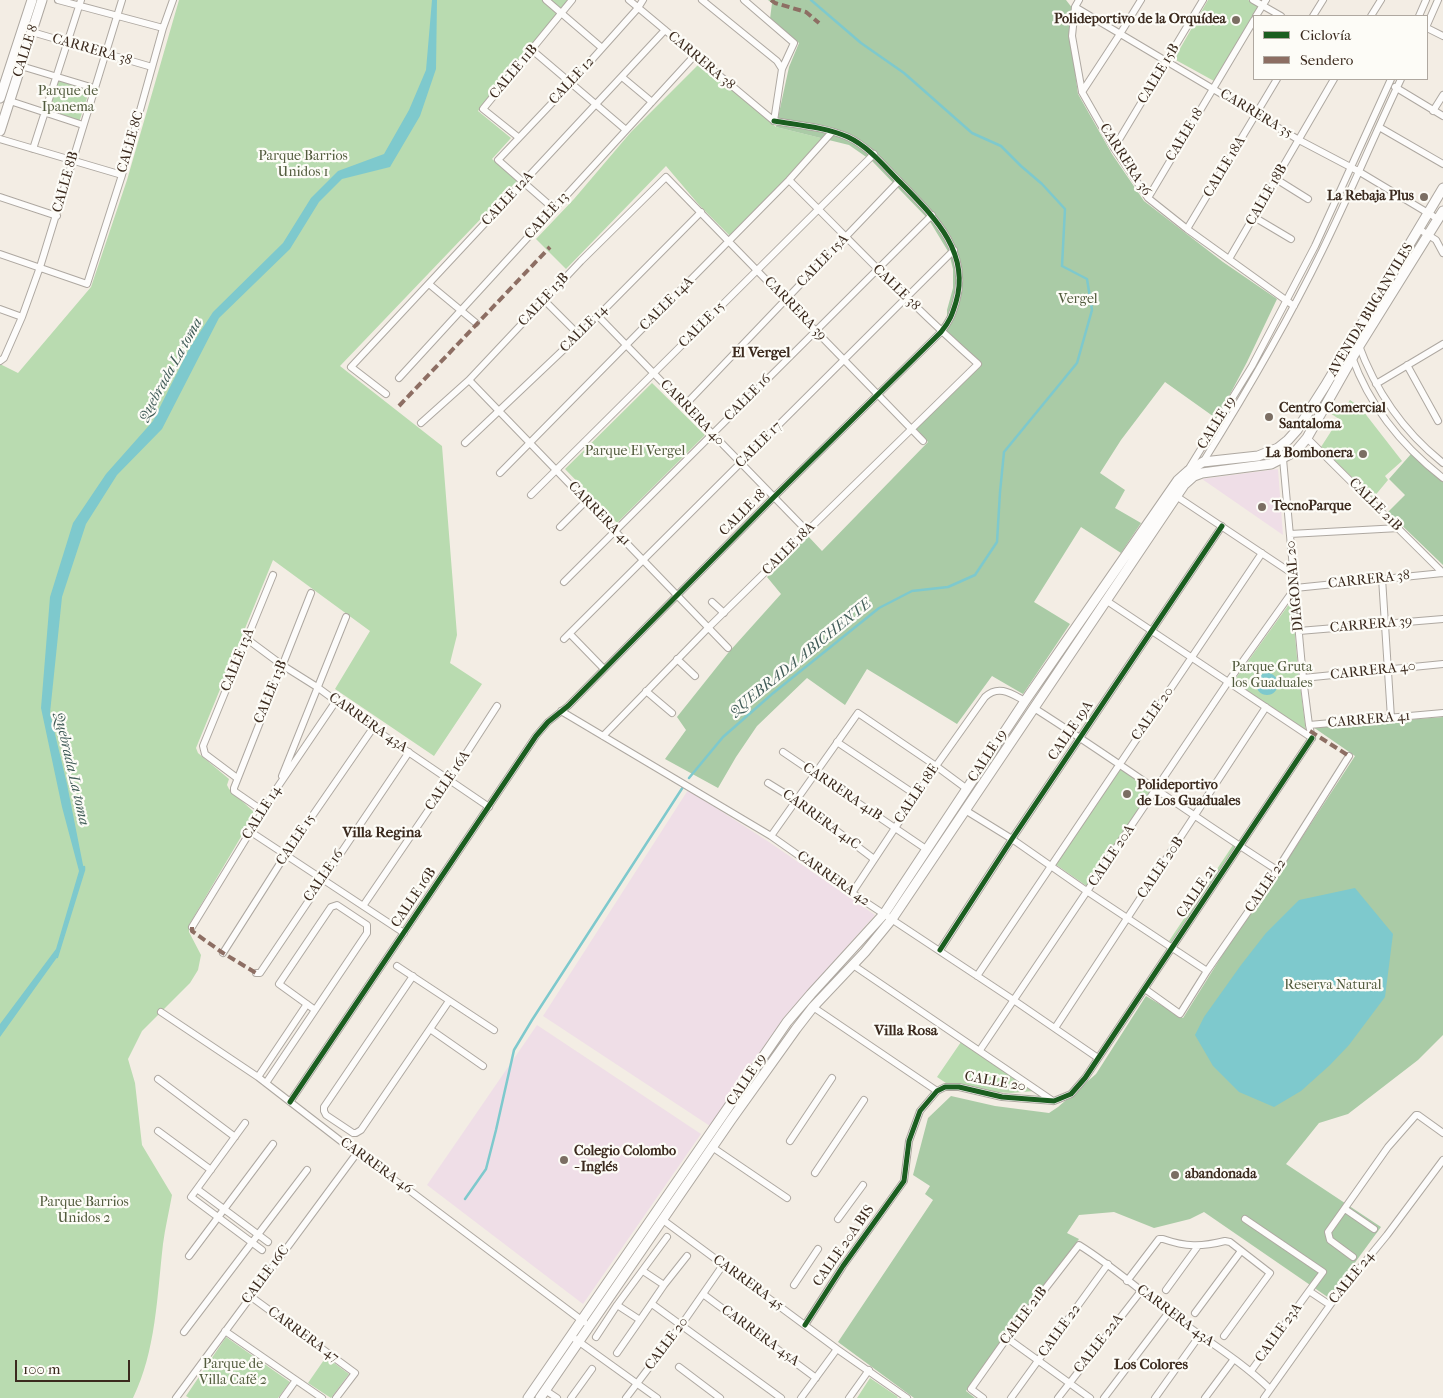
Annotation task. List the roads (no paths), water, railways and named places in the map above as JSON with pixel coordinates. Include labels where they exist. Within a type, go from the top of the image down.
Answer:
[{"type":"main road","name":"CALLE 8","points":[[0,98],[32,0]]},
{"type":"main road","name":"CALLE 8","points":[[0,131],[42,0]]},
{"type":"main road","name":"AVENIDA BUGANVILES","points":[[1278,448],[1297,430],[1443,188]]},
{"type":"main road","name":"AVENIDA BUGANVILES","points":[[1283,459],[1296,450],[1307,438],[1359,346],[1432,238],[1443,210]]},
{"type":"main road","points":[[1191,473],[1203,462],[1258,456],[1278,448]]},
{"type":"main road","points":[[1191,473],[1271,464],[1283,459]]},
{"type":"main road","name":"CALLE 19","points":[[585,1323],[621,1280],[790,1036],[813,1007],[854,965],[892,919],[1107,601],[1191,473]]},
{"type":"main road","name":"CALLE 19","points":[[528,1398],[585,1323],[787,1022],[884,914],[1025,701],[1120,566],[1167,495],[1178,480],[1191,473]]},
{"type":"main road","name":"CALLE 19","points":[[540,1398],[574,1338]]},
{"type":"street","points":[[58,0],[80,3],[163,28]]},
{"type":"street","name":"CALLE 8B","points":[[1,361],[22,317],[40,267],[122,0]]},
{"type":"street","name":"CALLE 8C","points":[[40,267],[87,284],[122,175],[163,28],[173,0]]},
{"type":"street","points":[[546,0],[602,48]]},
{"type":"street","name":"CALLE 11B","points":[[518,137],[483,109],[572,0]]},
{"type":"street","name":"CARRERA 38","points":[[629,0],[774,121]]},
{"type":"street","name":"CALLE 12","points":[[524,182],[498,160],[571,83],[644,0]]},
{"type":"street","points":[[702,0],[778,60],[782,69]]},
{"type":"street","points":[[744,0],[794,43],[782,69],[774,121]]},
{"type":"street","points":[[1075,7],[1079,0]]},
{"type":"street","points":[[1082,92],[1140,0]]},
{"type":"street","name":"CALLE 15B","points":[[1114,148],[1203,0]]},
{"type":"street","points":[[1253,0],[1264,3],[1280,15]]},
{"type":"street","points":[[1314,15],[1323,0]]},
{"type":"street","points":[[1373,15],[1381,0]]},
{"type":"street","points":[[1419,15],[1426,0]]},
{"type":"street","points":[[1428,24],[1438,0]]},
{"type":"street","points":[[33,149],[80,3]]},
{"type":"street","points":[[1257,15],[1264,3]]},
{"type":"street","name":"CARRERA 35","points":[[1075,7],[1299,140],[1351,167],[1438,219]]},
{"type":"street","name":"CARRERA 36","points":[[1075,7],[1072,36],[1082,92],[1114,148],[1148,198],[1187,229],[1294,306]]},
{"type":"street","name":"CALLE 18","points":[[1148,198],[1253,22]]},
{"type":"street","points":[[1428,27],[1443,36]]},
{"type":"street","name":"CALLE 12A","points":[[386,394],[351,367],[665,30]]},
{"type":"street","name":"CARRERA 38","points":[[32,32],[152,67]]},
{"type":"street","points":[[532,50],[626,130]]},
{"type":"street","name":"CALLE 13","points":[[399,378],[695,55]]},
{"type":"street","points":[[21,66],[94,88]]},
{"type":"street","points":[[622,77],[652,102]]},
{"type":"street","name":"CALLE 18A","points":[[1187,229],[1276,80]]},
{"type":"street","name":"CALLE 18B","points":[[1229,259],[1333,80]]},
{"type":"street","points":[[1389,80],[1396,88],[1443,116]]},
{"type":"street","name":"CALLE 19","points":[[1191,473],[1252,366],[1315,246],[1389,80]]},
{"type":"street","name":"CALLE 19","points":[[1203,462],[1260,368],[1294,306],[1400,80]]},
{"type":"street","points":[[1433,111],[1443,95]]},
{"type":"street","points":[[10,101],[83,124]]},
{"type":"street","name":"CALLE 18","points":[[562,711],[951,321],[960,290],[960,266],[954,250],[932,215],[874,154],[850,138],[832,132],[774,121]]},
{"type":"street","points":[[1379,127],[1443,164]]},
{"type":"street","name":"CALLE 14A","points":[[500,473],[790,180],[832,132]]},
{"type":"street","points":[[0,139],[122,175]]},
{"type":"street","name":"CALLE 15","points":[[531,495],[874,154]]},
{"type":"street","name":"CARRERA 39","points":[[666,177],[923,441]]},
{"type":"street","name":"CALLE 13B","points":[[421,423],[469,380],[581,261],[666,177]]},
{"type":"street","points":[[1276,179],[1308,199]]},
{"type":"street","name":"CALLE 38","points":[[790,180],[877,270],[978,364]]},
{"type":"street","name":"CALLE 15A","points":[[685,405],[899,181]]},
{"type":"street","points":[[524,182],[554,209]]},
{"type":"street","points":[[0,197],[57,216]]},
{"type":"street","name":"CALLE 14","points":[[465,443],[579,335],[701,212]]},
{"type":"street","name":"CALLE 16","points":[[564,582],[932,215]]},
{"type":"street","points":[[1254,216],[1291,239]]},
{"type":"street","points":[[1419,229],[1432,238],[1443,254]]},
{"type":"street","points":[[1432,238],[1443,236]]},
{"type":"street","name":"CALLE 17","points":[[604,669],[567,637],[954,250]]},
{"type":"street","points":[[0,254],[40,267]]},
{"type":"street","points":[[429,284],[476,324]]},
{"type":"street","points":[[544,300],[579,335]]},
{"type":"street","points":[[0,309],[22,317]]},
{"type":"street","name":"CARRERA 40","points":[[598,316],[807,531]]},
{"type":"street","points":[[1355,335],[1376,384],[1392,409],[1411,433],[1443,463]]},
{"type":"street","points":[[1376,384],[1443,345]]},
{"type":"street","points":[[1348,346],[1364,386],[1383,418],[1412,452],[1443,478]]},
{"type":"street","name":"CALLE 18A","points":[[603,736],[709,627],[978,364]]},
{"type":"street","points":[[1407,365],[1438,421]]},
{"type":"street","name":"CARRERA 41","points":[[469,380],[728,648]]},
{"type":"street","name":"CALLE 21B","points":[[1307,438],[1443,573]]},
{"type":"street","name":"DIAGONAL 20","points":[[1278,448],[1283,459],[1298,631],[1309,725]]},
{"type":"street","points":[[1176,496],[1294,574]]},
{"type":"street","points":[[560,527],[586,501]]},
{"type":"street","name":"CALLE 19A","points":[[940,950],[1012,839],[1222,526]]},
{"type":"street","points":[[1290,534],[1399,528]]},
{"type":"street","name":"CALLE 20","points":[[977,976],[1052,866],[1118,764],[1262,553]]},
{"type":"street","name":"CARRERA 38","points":[[1295,588],[1443,573]]},
{"type":"street","name":"CALLE 13A","points":[[237,778],[204,754],[203,746],[273,575]]},
{"type":"street","points":[[1382,578],[1387,670],[1392,718]]},
{"type":"street","name":"CALLE 20A","points":[[980,1050],[1015,1001],[1228,682],[1295,588]]},
{"type":"street","name":"CALLE 13B","points":[[263,811],[234,791],[234,788],[311,593]]},
{"type":"street","points":[[1107,601],[1312,738]]},
{"type":"street","points":[[712,602],[724,614]]},
{"type":"street","points":[[277,788],[346,617]]},
{"type":"street","name":"CARRERA 39","points":[[1298,631],[1443,619]]},
{"type":"street","name":"CARRERA 43A","points":[[247,639],[282,666],[317,687],[373,728],[489,807]]},
{"type":"street","points":[[677,659],[695,676]]},
{"type":"street","name":"CARRERA 40","points":[[1303,678],[1443,664]]},
{"type":"street","name":"CALLE 18E","points":[[852,893],[916,795],[985,697],[997,690],[1005,690],[1025,701]]},
{"type":"street","points":[[646,691],[672,714]]},
{"type":"street","name":"CALLE 14","points":[[192,927],[277,788],[336,701]]},
{"type":"street","name":"CALLE 16A","points":[[363,906],[497,706]]},
{"type":"street","name":"CALLE 20B","points":[[1055,1028],[1266,707]]},
{"type":"street","points":[[1034,708],[1277,870]]},
{"type":"street","name":"CARRERA 42","points":[[562,711],[771,836],[852,893],[940,950],[1098,1058]]},
{"type":"street","name":"CALLE 16B","points":[[290,1102],[536,736],[548,722],[562,711]]},
{"type":"street","points":[[771,836],[858,713],[967,789]]},
{"type":"street","name":"CARRERA 41","points":[[1312,738],[1309,725],[1443,713]]},
{"type":"street","name":"CALLE 15","points":[[223,953],[286,854],[373,728]]},
{"type":"street","name":"CALLE 21","points":[[1098,1058],[1241,847],[1312,738]]},
{"type":"street","points":[[837,742],[916,795]]},
{"type":"street","name":"CALLE 16","points":[[256,973],[260,973],[322,878],[409,752]]},
{"type":"street","name":"CARRERA 41B","points":[[783,752],[926,849]]},
{"type":"street","name":"CALLE 22","points":[[1145,990],[1180,1014],[1207,971],[1277,870],[1349,756]]},
{"type":"street","name":"CARRERA 41C","points":[[768,783],[797,801],[874,859]]},
{"type":"street","points":[[965,810],[1012,839],[1207,971]]},
{"type":"street","points":[[251,832],[404,933]]},
{"type":"street","points":[[266,1083],[315,1010],[368,930],[367,925],[338,905],[330,907],[279,984],[315,1010]]},
{"type":"street","points":[[854,965],[1054,1101],[1071,1094],[1086,1078],[1098,1058]]},
{"type":"street","points":[[397,966],[494,1030]]},
{"type":"street","points":[[412,976],[324,1107],[326,1115],[353,1133],[356,1134],[361,1130],[449,1001]]},
{"type":"street","points":[[258,1077],[307,1004]]},
{"type":"street","points":[[813,1007],[937,1091]]},
{"type":"street","name":"CARRERA 46","points":[[161,1012],[258,1077],[585,1323]]},
{"type":"street","points":[[430,1029],[483,1066]]},
{"type":"street","points":[[158,1078],[235,1137]]},
{"type":"street","points":[[790,1141],[832,1078]]},
{"type":"street","name":"CALLE 20","points":[[937,1091],[945,1087],[958,1087],[1002,1097],[1054,1101]]},
{"type":"street","name":"CALLE 20A BIS","points":[[805,1325],[843,1266],[904,1181],[909,1141],[920,1111],[937,1091]]},
{"type":"street","points":[[815,1173],[864,1100]]},
{"type":"street","points":[[1353,1257],[1330,1240],[1328,1232],[1388,1147],[1414,1116],[1418,1115],[1443,1133]]},
{"type":"street","points":[[245,1124],[191,1197],[262,1250]]},
{"type":"street","points":[[158,1131],[211,1170]]},
{"type":"street","points":[[189,1256],[273,1144]]},
{"type":"street","points":[[712,1147],[786,1198]]},
{"type":"street","name":"CALLE 16C","points":[[176,1398],[357,1153]]},
{"type":"street","name":"CALLE 24","points":[[1264,1398],[1330,1305],[1442,1163]]},
{"type":"street","points":[[184,1332],[307,1170]]},
{"type":"street","points":[[838,1219],[863,1185]]},
{"type":"street","points":[[197,1189],[268,1242]]},
{"type":"street","points":[[1345,1209],[1374,1229]]},
{"type":"street","points":[[1245,1219],[1323,1272],[1309,1291]]},
{"type":"street","name":"CARRERA 45","points":[[663,1220],[869,1370],[903,1397]]},
{"type":"street","points":[[596,1337],[667,1237]]},
{"type":"street","points":[[1128,1280],[1159,1239],[1189,1246],[1230,1242],[1270,1273],[1224,1336]]},
{"type":"street","name":"CALLE 21B","points":[[984,1398],[971,1389],[1007,1338],[1079,1245]]},
{"type":"street","name":"CARRERA 43A","points":[[1079,1245],[1108,1264],[1169,1312],[1251,1371],[1270,1389]]},
{"type":"street","points":[[1166,1290],[1198,1246]]},
{"type":"street","points":[[794,1285],[818,1249]]},
{"type":"street","points":[[1195,1313],[1241,1251]]},
{"type":"street","points":[[617,1353],[687,1256]]},
{"type":"street","name":"CALLE 22","points":[[1012,1398],[1108,1264]]},
{"type":"street","name":"CALLE 20","points":[[626,1398],[724,1265]]},
{"type":"street","points":[[643,1271],[664,1286]]},
{"type":"street","points":[[621,1280],[631,1286]]},
{"type":"street","name":"CALLE 22A","points":[[1058,1398],[1141,1291]]},
{"type":"street","name":"CALLE 23A","points":[[1251,1371],[1309,1291],[1330,1305]]},
{"type":"street","name":"CARRERA 45A","points":[[703,1294],[816,1378]]},
{"type":"street","name":"CARRERA 47","points":[[250,1296],[355,1373],[336,1398]]},
{"type":"street","points":[[618,1304],[640,1320]]},
{"type":"street","points":[[652,1304],[682,1324],[781,1398]]},
{"type":"street","points":[[1104,1398],[1169,1312]]},
{"type":"street","points":[[225,1331],[322,1398]]},
{"type":"street","points":[[1155,1398],[1200,1335]]},
{"type":"street","points":[[574,1338],[657,1398]]},
{"type":"street","points":[[1007,1338],[1090,1398]]},
{"type":"street","points":[[801,1398],[835,1347]]},
{"type":"street","points":[[1205,1398],[1234,1359]]},
{"type":"street","points":[[679,1367],[720,1398]]},
{"type":"street","points":[[571,1398],[592,1369]]},
{"type":"street","points":[[849,1398],[869,1370]]},
{"type":"street","points":[[283,1398],[296,1380]]},
{"type":"street","points":[[546,1390],[557,1398]]},
{"type":"water","points":[[432,0],[437,0],[436,69],[420,116],[390,167],[342,179],[319,202],[290,249],[219,318],[162,429],[117,475],[86,524],[62,597],[50,713],[67,784],[84,870],[58,956],[0,1037],[0,1024],[56,949],[79,871],[62,807],[41,708],[50,597],[73,523],[106,474],[153,421],[189,349],[213,312],[283,243],[311,198],[338,171],[384,154],[409,110],[426,70]]},
{"type":"water","points":[[1267,673],[1275,676],[1278,684],[1275,692],[1267,695],[1259,692],[1256,684],[1259,676]]},
{"type":"water","points":[[1355,888],[1393,934],[1385,997],[1349,1045],[1301,1091],[1274,1107],[1239,1092],[1213,1066],[1195,1035],[1204,1017],[1266,933],[1299,900]]},
{"type":"waterway","name":"QUEBRADA ABICHENTE","points":[[689,778],[723,737],[772,694],[879,608],[912,591],[948,587],[975,575],[997,542],[1004,452],[1077,363],[1092,310],[1087,279],[1062,266],[1065,209],[1042,184],[1001,146],[972,133],[904,73],[861,43],[811,0]]},
{"type":"waterway","points":[[465,1199],[486,1169],[514,1050],[683,787]]},
{"type":"waterway","name":"Quebrada La toma","points":[[57,957],[84,867]]},
{"type":"place","name":"Polideportivo de la Orquídea","points":[[1236,20]]},
{"type":"place","name":"La Rebaja Plus","points":[[1424,197]]},
{"type":"place","name":"Centro Comercial Santaloma","points":[[1269,417]]},
{"type":"place","name":"La Bombonera","points":[[1363,454]]},
{"type":"place","name":"TecnoParque","points":[[1262,507]]},
{"type":"place","name":"Polideportivo de Los Guaduales","points":[[1127,794]]},
{"type":"place","name":"Colegio Colombo - Inglés","points":[[564,1160]]},
{"type":"place","name":"abandonada","points":[[1175,1175]]},
{"type":"district","name":"El Vergel","points":[[761,353]]},
{"type":"district","name":"Villa Regina","points":[[382,833]]},
{"type":"district","name":"Villa Rosa","points":[[906,1031]]},
{"type":"district","name":"Los Colores","points":[[1151,1365]]},
{"type":"park label","name":"Parque de Ipanema","points":[[68,100]]},
{"type":"park label","name":"Parque Barrios Unidos 1","points":[[303,166]]},
{"type":"park label","name":"Vergel","points":[[1078,300]]},
{"type":"park label","name":"Parque El Vergel","points":[[635,452]]},
{"type":"park label","name":"Parque Gruta los Guaduales","points":[[1272,676]]},
{"type":"park label","name":"Reserva Natural","points":[[1333,986]]},
{"type":"park label","name":"Parque Barrios Unidos 2","points":[[84,1212]]},
{"type":"park label","name":"Parque de Villa Café 2","points":[[233,1374]]}]
